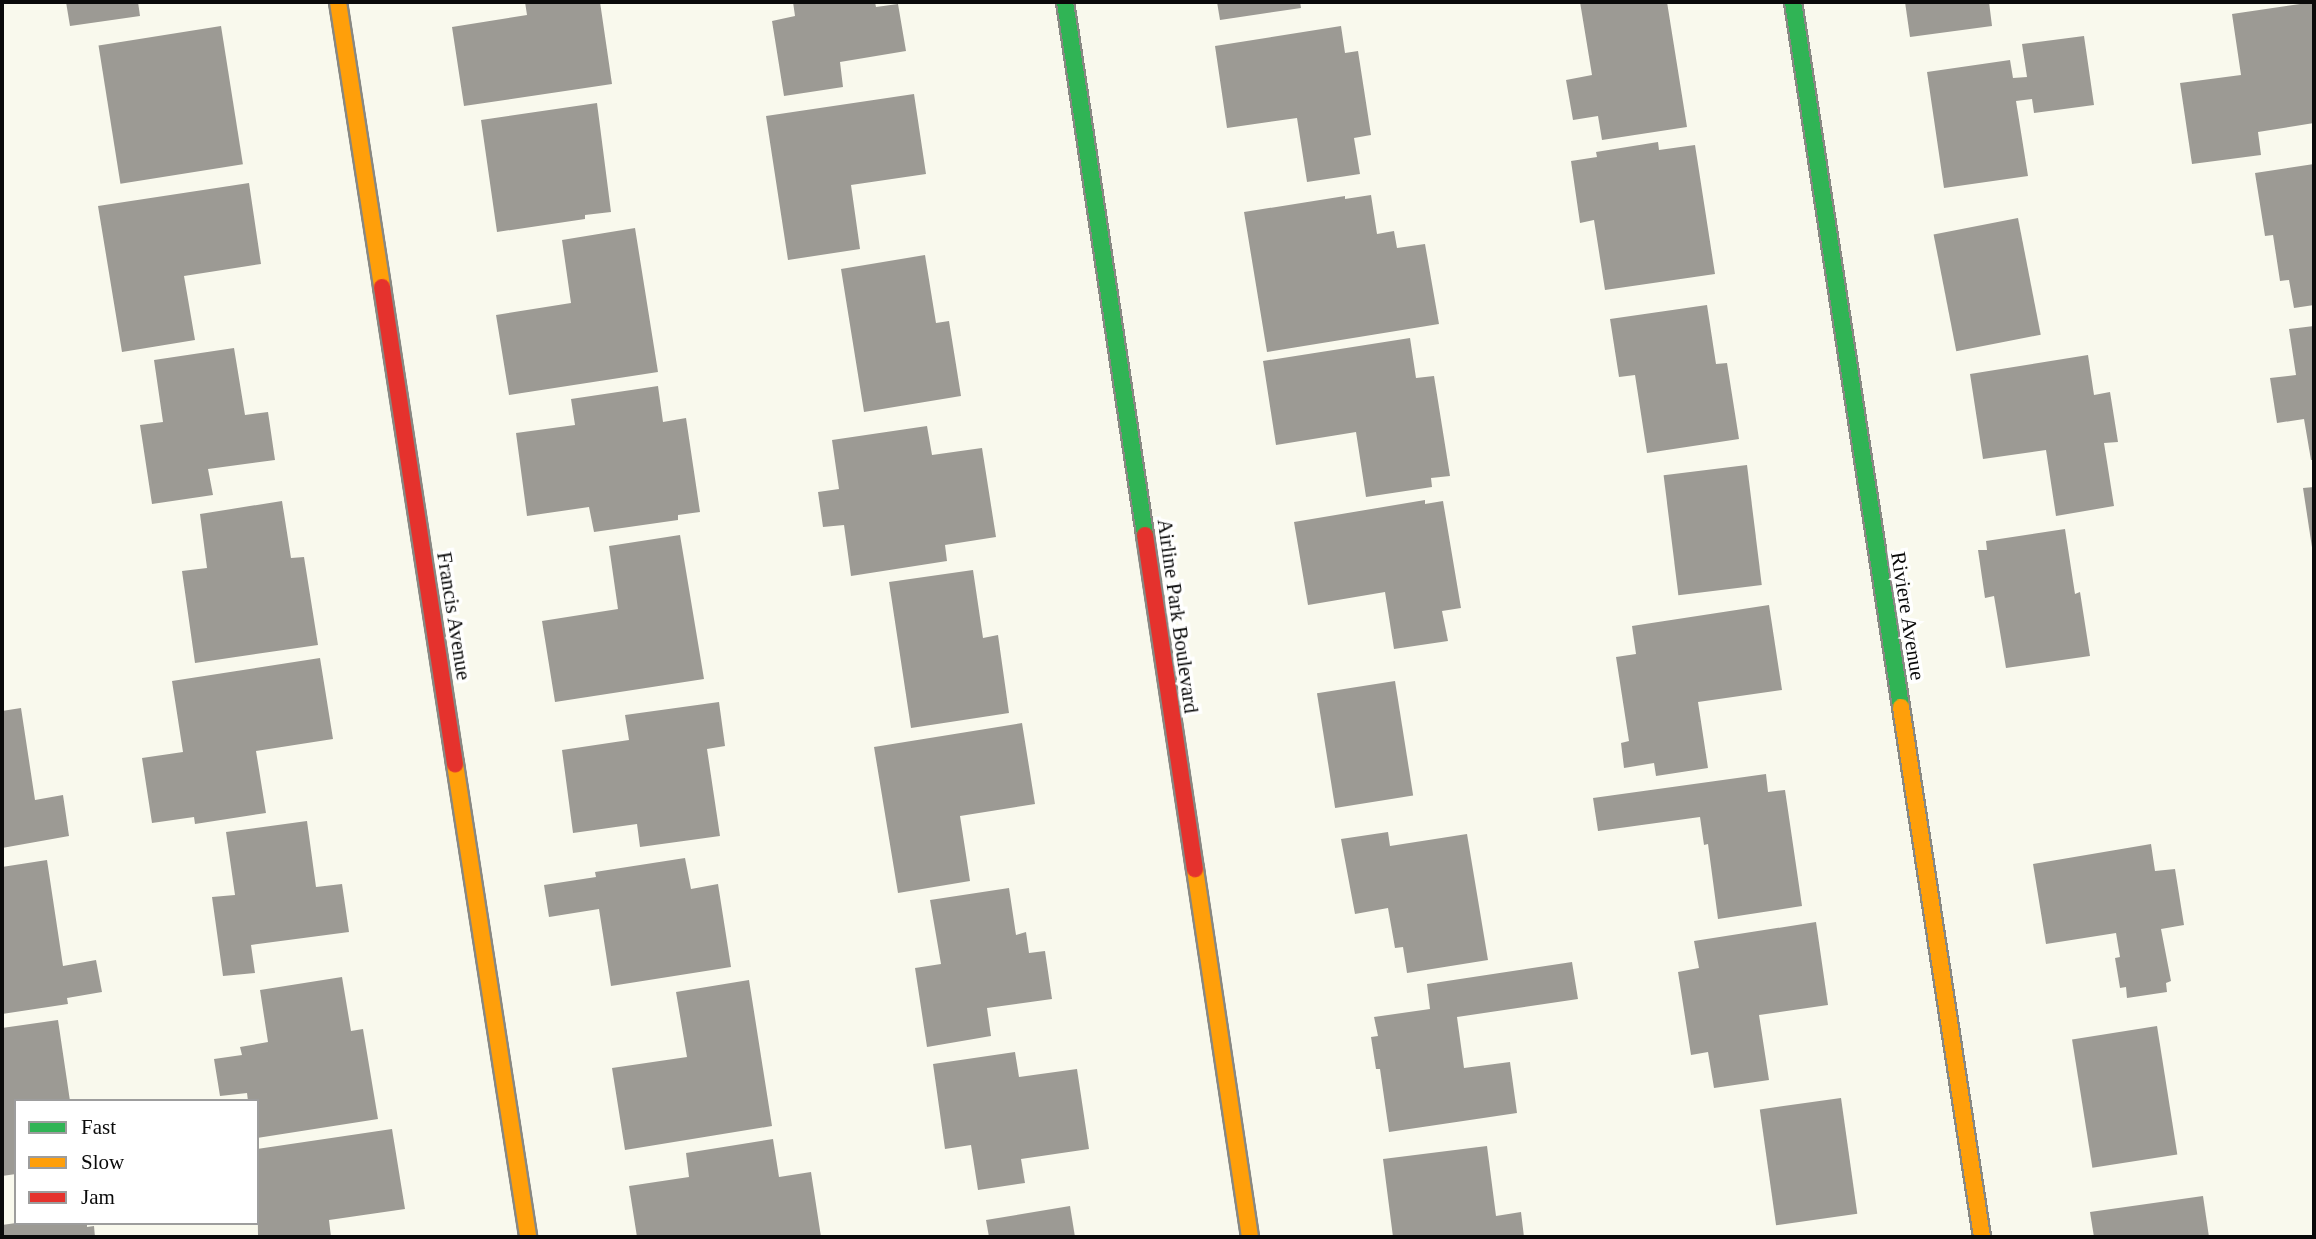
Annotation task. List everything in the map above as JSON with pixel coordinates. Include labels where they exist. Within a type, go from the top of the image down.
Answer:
[{"type":"street","name":"Francis Avenue","points":[[338,2],[528,1237]]},
{"type":"street","name":"Airline Park Boulevard","points":[[1065,2],[1250,1237]]},
{"type":"street","name":"Riviere Avenue","points":[[1793,2],[1982,1237]]},
{"type":"building","points":[[66,2],[138,2],[140,16],[70,26]]},
{"type":"building","points":[[525,2],[600,2],[612,84],[464,106],[452,27],[527,15]]},
{"type":"building","points":[[793,2],[875,2],[876,7],[898,4],[906,51],[840,62],[843,87],[784,96],[772,21],[795,16]]},
{"type":"building","points":[[1217,2],[1300,2],[1301,8],[1220,20]]},
{"type":"building","points":[[1580,2],[1667,2],[1687,127],[1602,140],[1598,116],[1573,120],[1566,80],[1592,75]]},
{"type":"building","points":[[1905,2],[1989,2],[1992,26],[1910,37]]},
{"type":"building","points":[[2314,2],[2314,123],[2258,132],[2261,155],[2192,164],[2180,83],[2241,75],[2232,14]]},
{"type":"building","points":[[221,26],[243,164],[120,184],[99,45]]},
{"type":"building","points":[[1341,26],[1345,53],[1358,51],[1371,135],[1354,138],[1360,174],[1307,182],[1297,118],[1227,128],[1215,46]]},
{"type":"building","points":[[2084,36],[2094,105],[2034,113],[2032,99],[2016,101],[2028,176],[1944,188],[1927,72],[2010,60],[2013,78],[2027,77],[2022,44]]},
{"type":"building","points":[[914,94],[926,174],[851,185],[860,249],[788,260],[766,116]]},
{"type":"building","points":[[597,103],[611,212],[585,215],[585,219],[497,232],[481,120]]},
{"type":"building","points":[[1658,142],[1659,150],[1695,145],[1715,274],[1605,290],[1594,220],[1580,223],[1571,161],[1597,157],[1596,152]]},
{"type":"building","points":[[2314,164],[2314,305],[2294,308],[2289,280],[2280,281],[2273,235],[2265,236],[2255,173]]},
{"type":"building","points":[[249,183],[261,264],[184,276],[195,340],[122,352],[98,206]]},
{"type":"building","points":[[1371,195],[1377,234],[1394,231],[1397,248],[1425,244],[1439,324],[1267,352],[1244,212],[1345,196],[1345,199]]},
{"type":"building","points":[[2018,218],[2041,335],[1956,351],[1934,234]]},
{"type":"building","points":[[635,228],[658,372],[509,395],[496,315],[571,303],[562,240]]},
{"type":"building","points":[[925,255],[936,323],[949,321],[961,396],[864,412],[841,269]]},
{"type":"building","points":[[1707,305],[1716,364],[1727,363],[1739,439],[1647,453],[1635,375],[1619,377],[1610,319]]},
{"type":"building","points":[[2314,326],[2314,460],[2311,460],[2304,419],[2277,423],[2270,378],[2296,375],[2289,329]]},
{"type":"building","points":[[1410,338],[1416,378],[1434,376],[1450,476],[1431,478],[1432,487],[1366,497],[1356,432],[1276,445],[1263,361]]},
{"type":"building","points":[[234,348],[245,415],[268,412],[275,460],[208,469],[213,495],[152,504],[140,425],[163,422],[154,360]]},
{"type":"building","points":[[2088,355],[2094,395],[2110,392],[2118,442],[2104,443],[2114,506],[2056,516],[2046,450],[1983,459],[1970,374]]},
{"type":"building","points":[[658,386],[663,422],[686,418],[700,512],[678,515],[678,520],[594,532],[589,507],[527,516],[516,433],[575,425],[571,399]]},
{"type":"building","points":[[927,426],[932,455],[982,448],[996,537],[945,545],[947,561],[851,576],[844,525],[823,527],[818,492],[839,489],[832,440]]},
{"type":"building","points":[[1747,465],[1762,585],[1678,595],[1664,475]]},
{"type":"building","points":[[2314,487],[2314,554],[2313,554],[2303,488]]},
{"type":"building","points":[[1425,500],[1425,504],[1443,501],[1461,608],[1442,611],[1448,641],[1394,649],[1385,592],[1308,605],[1294,522]]},
{"type":"building","points":[[282,501],[291,558],[304,557],[318,645],[195,663],[182,571],[207,568],[200,514]]},
{"type":"building","points":[[2065,529],[2075,594],[2080,592],[2090,656],[2006,668],[1994,596],[1985,598],[1978,550],[1987,550],[1986,541]]},
{"type":"building","points":[[680,535],[704,679],[555,702],[542,621],[618,609],[609,546]]},
{"type":"building","points":[[973,570],[983,638],[998,635],[1009,713],[911,728],[889,582]]},
{"type":"building","points":[[1769,605],[1782,690],[1698,702],[1708,768],[1656,776],[1654,763],[1624,768],[1621,743],[1629,741],[1616,657],[1636,654],[1632,626]]},
{"type":"building","points":[[320,658],[333,739],[256,751],[266,813],[195,824],[194,817],[152,823],[142,758],[183,752],[172,681]]},
{"type":"building","points":[[1395,681],[1413,796],[1335,808],[1317,693]]},
{"type":"building","points":[[719,702],[725,746],[707,749],[720,836],[640,847],[637,824],[573,833],[562,750],[629,740],[625,715]]},
{"type":"building","points":[[21,708],[35,800],[63,795],[69,836],[2,848],[2,711]]},
{"type":"building","points":[[1022,723],[1035,804],[960,816],[970,881],[898,893],[874,747]]},
{"type":"building","points":[[1766,774],[1768,792],[1785,790],[1802,906],[1718,919],[1708,844],[1704,845],[1700,817],[1598,831],[1593,798]]},
{"type":"building","points":[[307,821],[316,887],[342,884],[349,932],[251,945],[255,973],[223,976],[212,897],[235,895],[226,832]]},
{"type":"building","points":[[1388,832],[1390,846],[1467,834],[1488,960],[1407,973],[1403,947],[1395,948],[1388,908],[1355,914],[1341,839]]},
{"type":"building","points":[[2151,844],[2155,871],[2175,869],[2184,925],[2161,929],[2171,981],[2166,983],[2167,992],[2127,998],[2126,987],[2120,988],[2115,958],[2120,957],[2116,933],[2046,944],[2033,864]]},
{"type":"building","points":[[685,858],[691,889],[718,884],[731,967],[611,986],[599,909],[549,917],[544,885],[596,877],[595,872]]},
{"type":"building","points":[[47,860],[63,966],[96,960],[102,992],[67,998],[68,1004],[2,1014],[2,867]]},
{"type":"building","points":[[1009,888],[1016,935],[1026,932],[1029,953],[1045,951],[1052,999],[987,1008],[991,1036],[927,1047],[915,968],[941,964],[930,900]]},
{"type":"building","points":[[1816,922],[1828,1005],[1759,1015],[1769,1080],[1714,1088],[1708,1052],[1691,1055],[1678,972],[1699,968],[1694,941]]},
{"type":"building","points":[[1572,962],[1578,999],[1457,1017],[1464,1068],[1510,1062],[1517,1113],[1389,1132],[1380,1069],[1376,1069],[1371,1037],[1378,1036],[1374,1017],[1430,1009],[1427,984]]},
{"type":"building","points":[[342,977],[351,1031],[363,1029],[378,1119],[259,1138],[259,1099],[248,1099],[247,1093],[220,1096],[214,1059],[242,1055],[240,1047],[268,1042],[260,990]]},
{"type":"building","points":[[749,980],[772,1126],[625,1150],[612,1068],[687,1057],[676,992]]},
{"type":"building","points":[[58,1020],[70,1099],[14,1099],[14,1174],[2,1176],[2,1028]]},
{"type":"building","points":[[2157,1026],[2177,1154],[2092,1168],[2072,1039]]},
{"type":"building","points":[[1015,1052],[1019,1077],[1077,1069],[1089,1149],[1021,1159],[1025,1183],[978,1190],[971,1145],[945,1149],[933,1064]]},
{"type":"building","points":[[1841,1098],[1857,1214],[1776,1225],[1760,1109]]},
{"type":"building","points":[[392,1129],[405,1209],[329,1220],[331,1237],[258,1237],[259,1149]]},
{"type":"building","points":[[773,1139],[779,1177],[811,1172],[821,1237],[637,1237],[629,1186],[689,1177],[686,1153]]},
{"type":"building","points":[[1487,1146],[1496,1216],[1521,1212],[1524,1237],[1393,1237],[1383,1159]]},
{"type":"building","points":[[2203,1196],[2209,1237],[2094,1237],[2090,1212]]},
{"type":"building","points":[[1070,1206],[1075,1237],[989,1237],[986,1220]]},
{"type":"building","points":[[2,1225],[87,1225],[94,1226],[95,1237],[2,1237]]},
{"type":"traffic: fast","points":[[1065,2],[1145,535]]},
{"type":"traffic: fast","points":[[1793,2],[1901,707]]},
{"type":"traffic: slow","points":[[338,2],[382,287]]},
{"type":"traffic: slow","points":[[1901,707],[1982,1237]]},
{"type":"traffic: slow","points":[[455,764],[528,1237]]},
{"type":"traffic: slow","points":[[1195,869],[1250,1237]]},
{"type":"traffic: jam","points":[[382,287],[455,764]]},
{"type":"traffic: jam","points":[[1145,535],[1195,869]]}]
